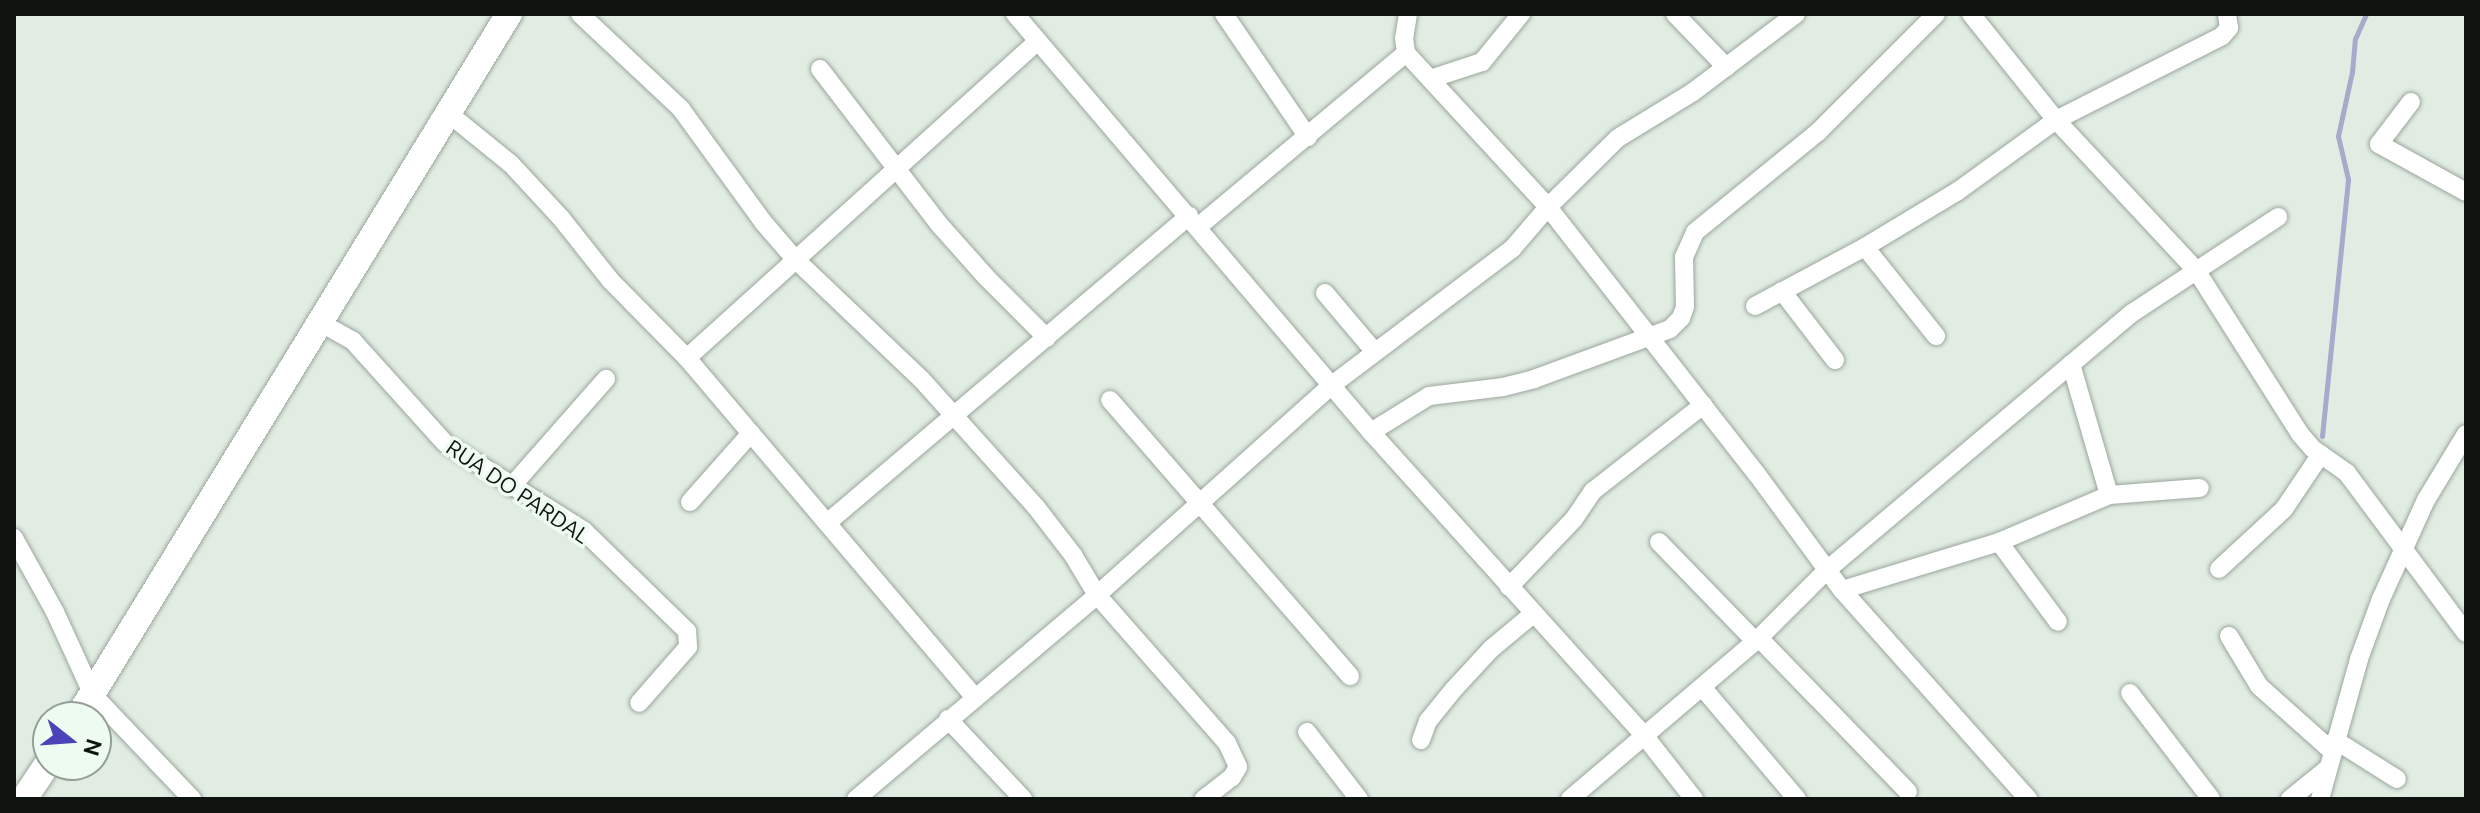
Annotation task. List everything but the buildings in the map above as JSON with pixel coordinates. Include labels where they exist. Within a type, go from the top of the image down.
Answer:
[{"type":"main road","points":[[89,701],[509,14]]},
{"type":"main road","points":[[24,799],[36,781]]},
{"type":"street","points":[[580,14],[681,109],[763,222],[795,259],[882,340],[1036,507],[1073,555],[1097,595],[1236,756],[1238,767],[1232,777],[1204,799]]},
{"type":"street","points":[[1224,14],[1308,137]]},
{"type":"street","points":[[1408,14],[1404,38],[1406,53],[1548,207],[1842,590],[2028,799]]},
{"type":"street","points":[[1430,79],[1482,62],[1521,14]]},
{"type":"street","points":[[1675,14],[1726,67]]},
{"type":"street","points":[[856,799],[1097,595],[1332,385],[1504,256],[1528,233],[1548,207],[1618,138],[1693,92],[1796,14]]},
{"type":"street","points":[[1371,432],[1429,396],[1503,387],[1534,379],[1670,329],[1681,318],[1685,307],[1684,257],[1695,232],[1818,132],[1936,14]]},
{"type":"street","points":[[1971,14],[2056,120],[2196,270],[2300,434],[2347,473],[2466,633]]},
{"type":"street","points":[[1755,306],[1865,247],[1958,191],[2056,120],[2222,36],[2229,28],[2227,14]]},
{"type":"street","points":[[1027,18],[1036,43],[1194,221],[1371,432],[1643,734],[1694,799]]},
{"type":"street","points":[[687,358],[1036,43]]},
{"type":"street","points":[[827,523],[952,414],[1194,221],[1308,137],[1406,53]]},
{"type":"street","points":[[820,69],[895,170],[986,277],[1047,338]]},
{"type":"street","points":[[2411,102],[2379,144],[2466,192]]},
{"type":"street","points":[[448,113],[511,164],[611,281],[687,358],[975,697]]},
{"type":"street","points":[[1570,799],[1757,640],[1828,569],[2132,313],[2278,217]]},
{"type":"street","points":[[1865,247],[1936,336]]},
{"type":"street","points":[[1782,291],[1835,360]]},
{"type":"street","points":[[1325,293],[1374,351]]},
{"type":"street","name":"RUA DO PARDAL","points":[[319,322],[353,341],[445,443],[584,531],[687,631],[688,647],[639,703]]},
{"type":"street","points":[[2071,364],[2109,495]]},
{"type":"street","points":[[511,487],[606,379]]},
{"type":"street","points":[[1110,400],[1350,676]]},
{"type":"street","points":[[1509,587],[1615,470],[1703,405]]},
{"type":"street","points":[[690,502],[751,433]]},
{"type":"street","points":[[2320,799],[2359,659],[2401,548],[2466,434]]},
{"type":"street","points":[[2219,569],[2284,509],[2321,454]]},
{"type":"street","points":[[1842,590],[1999,542],[2109,495],[2200,488]]},
{"type":"street","points":[[14,538],[55,612],[93,695],[192,799]]},
{"type":"street","points":[[1659,542],[1908,792]]},
{"type":"street","points":[[1999,542],[2058,622]]},
{"type":"street","points":[[1421,740],[1428,721],[1454,689],[1491,649],[1533,614]]},
{"type":"street","points":[[2229,636],[2240,659],[2259,686],[2331,753],[2397,779]]},
{"type":"street","points":[[1702,687],[1797,799]]},
{"type":"street","points":[[2130,693],[2211,799]]},
{"type":"street","points":[[948,719],[1023,799]]},
{"type":"street","points":[[1307,732],[1359,799]]},
{"type":"street","points":[[2290,799],[2331,753]]},
{"type":"waterway","points":[[2322,436],[2348,179],[2338,136],[2352,72],[2355,39],[2366,14]]}]
